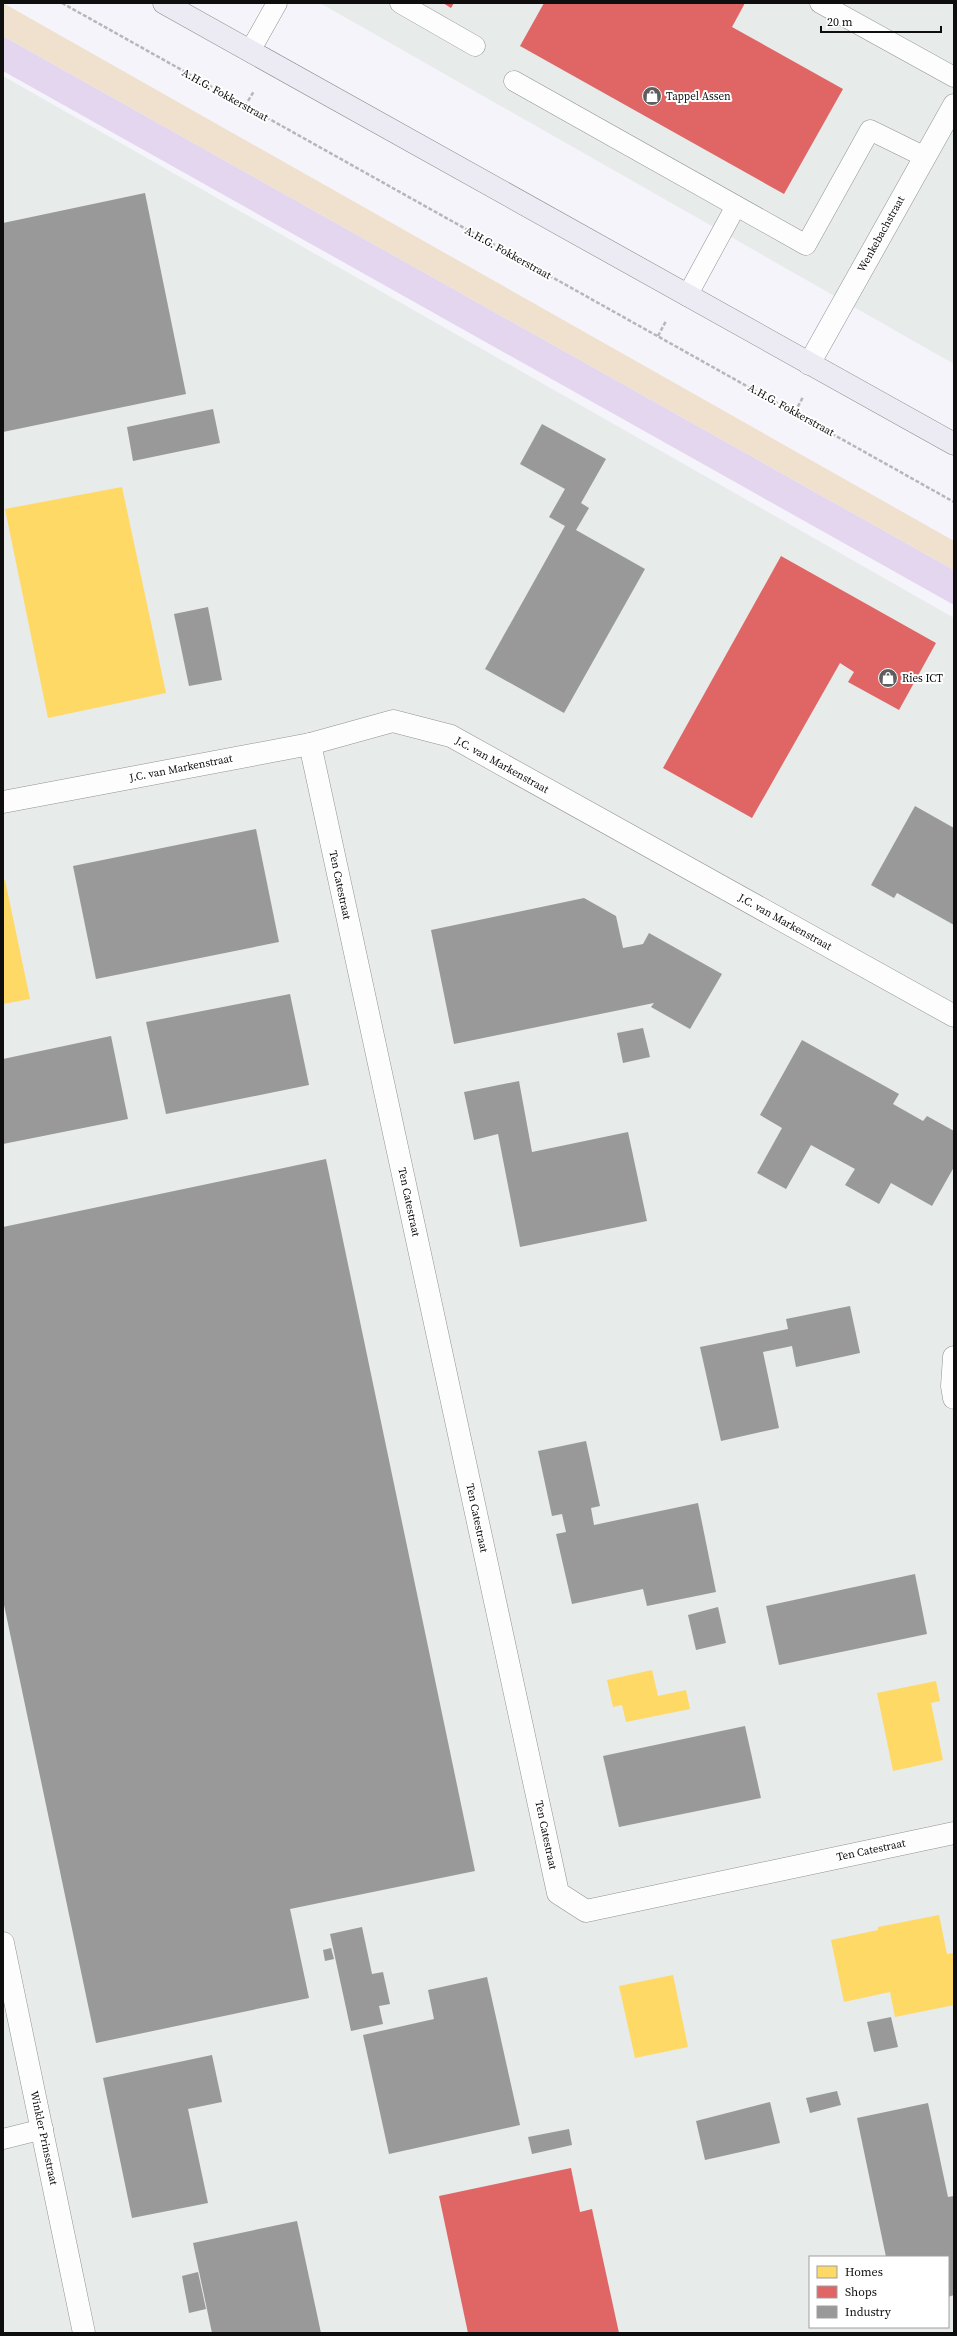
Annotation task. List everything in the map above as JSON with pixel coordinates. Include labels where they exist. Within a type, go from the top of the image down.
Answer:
[{"type":"street","points":[[164,3],[954,444]]},
{"type":"street","name":"Wenkebachstraat","points":[[809,364],[954,105]]},
{"type":"street","name":"J.C. van Markenstraat","points":[[3,802],[310,744],[392,721],[451,736],[954,1016]]},
{"type":"street","name":"Ten Catestraat","points":[[310,744],[558,1893],[586,1911],[954,1833]]},
{"type":"street","points":[[954,1357],[952,1386],[954,1398]]},
{"type":"street","name":"Winkler Prinsstraat","points":[[3,1943],[84,2333]]},
{"type":"lane","points":[[250,51],[277,3]]},
{"type":"lane","points":[[400,3],[475,46]]},
{"type":"lane","points":[[820,3],[954,77]]},
{"type":"lane","points":[[514,81],[806,245],[870,130],[925,157]]},
{"type":"lane","points":[[687,296],[736,206]]},
{"type":"lane","points":[[3,2139],[43,2130]]},
{"type":"path","name":"A.H.G. Fokkerstraat","points":[[62,3],[954,502]]},
{"type":"path","points":[[245,106],[256,89]]},
{"type":"path","points":[[658,336],[670,316]]},
{"type":"path","points":[[795,412],[806,393]]},
{"type":"shaded area","points":[[3,3],[954,541],[954,570],[3,36]]},
{"type":"shaded area","points":[[320,3],[954,3],[954,364]]},
{"type":"shaded area","points":[[3,36],[954,570],[954,605],[3,71]]},
{"type":"shaded area","points":[[3,76],[954,618],[954,2333],[3,2333]]},
{"type":"building: Homes","points":[[122,487],[166,693],[48,718],[5,509]]},
{"type":"building: Homes","points":[[5,880],[30,999],[3,1004],[3,881]]},
{"type":"building: Homes","points":[[652,1670],[658,1696],[686,1690],[690,1709],[626,1722],[622,1705],[613,1707],[607,1680]]},
{"type":"building: Homes","points":[[936,1681],[940,1701],[931,1703],[943,1760],[893,1771],[877,1693]]},
{"type":"building: Homes","points":[[939,1915],[947,1954],[954,1953],[954,2005],[895,2017],[890,1992],[844,2002],[831,1940],[878,1930],[878,1927]]},
{"type":"building: Homes","points":[[673,1975],[688,2047],[635,2058],[619,1986]]},
{"type":"building: Shops","points":[[443,3],[454,3],[451,8]]},
{"type":"building: Shops","points":[[544,3],[745,3],[732,27],[843,89],[784,194],[520,46]]},
{"type":"building: Shops","points":[[781,556],[936,643],[899,710],[848,682],[854,672],[840,663],[752,818],[663,768]]},
{"type":"building: Shops","points":[[571,2168],[580,2212],[592,2209],[619,2333],[468,2333],[439,2196]]},
{"type":"building: Industry","points":[[145,193],[186,394],[3,432],[3,223]]},
{"type":"building: Industry","points":[[213,409],[220,443],[133,461],[127,427]]},
{"type":"building: Industry","points":[[542,424],[606,459],[581,503],[589,508],[576,530],[645,569],[564,713],[485,669],[565,526],[549,517],[565,489],[520,464]]},
{"type":"building: Industry","points":[[208,607],[222,680],[189,686],[174,614]]},
{"type":"building: Industry","points":[[915,806],[954,828],[954,925],[897,893],[894,898],[871,885]]},
{"type":"building: Industry","points":[[256,829],[279,942],[96,979],[73,866]]},
{"type":"building: Industry","points":[[584,898],[616,916],[623,948],[643,944],[649,933],[722,974],[690,1029],[651,1007],[654,1003],[454,1044],[431,930]]},
{"type":"building: Industry","points":[[290,994],[309,1085],[166,1114],[146,1022]]},
{"type":"building: Industry","points":[[643,1028],[650,1057],[623,1063],[617,1033]]},
{"type":"building: Industry","points":[[111,1036],[128,1119],[3,1144],[3,1059]]},
{"type":"building: Industry","points":[[802,1040],[899,1094],[893,1104],[923,1121],[927,1116],[954,1131],[954,1167],[932,1206],[891,1183],[879,1204],[845,1185],[855,1169],[811,1145],[786,1189],[757,1173],[782,1128],[760,1115]]},
{"type":"building: Industry","points":[[519,1081],[532,1152],[628,1132],[647,1221],[520,1247],[498,1134],[474,1140],[464,1092]]},
{"type":"building: Industry","points":[[326,1159],[475,1871],[290,1909],[309,1998],[96,2043],[3,1600],[3,1227]]},
{"type":"building: Industry","points":[[850,1306],[860,1353],[796,1367],[792,1346],[763,1352],[779,1428],[721,1441],[700,1347],[788,1329],[786,1319]]},
{"type":"building: Industry","points":[[586,1441],[600,1506],[591,1508],[594,1525],[698,1503],[716,1592],[647,1606],[643,1589],[572,1604],[556,1534],[566,1532],[562,1514],[552,1516],[538,1451]]},
{"type":"building: Industry","points":[[915,1574],[927,1634],[779,1665],[766,1606]]},
{"type":"building: Industry","points":[[718,1607],[726,1643],[696,1650],[688,1615]]},
{"type":"building: Industry","points":[[745,1726],[761,1798],[619,1827],[603,1756]]},
{"type":"building: Industry","points":[[362,1927],[372,1974],[383,1972],[390,2004],[379,2006],[383,2024],[351,2031],[330,1934]]},
{"type":"building: Industry","points":[[331,1948],[334,1959],[325,1961],[323,1950]]},
{"type":"building: Industry","points":[[487,1977],[520,2125],[389,2154],[363,2035],[434,2019],[428,1990]]},
{"type":"building: Industry","points":[[891,2017],[898,2047],[874,2052],[867,2022]]},
{"type":"building: Industry","points":[[212,2055],[222,2102],[188,2109],[208,2203],[132,2218],[103,2078]]},
{"type":"building: Industry","points":[[837,2091],[841,2105],[810,2113],[806,2098]]},
{"type":"building: Industry","points":[[770,2102],[780,2143],[705,2160],[696,2121]]},
{"type":"building: Industry","points":[[928,2103],[948,2197],[954,2196],[954,2295],[949,2297],[949,2256],[886,2256],[857,2118]]},
{"type":"building: Industry","points":[[569,2129],[572,2145],[532,2154],[528,2137]]},
{"type":"building: Industry","points":[[297,2221],[321,2333],[212,2333],[193,2243]]},
{"type":"building: Industry","points":[[198,2272],[206,2309],[189,2313],[182,2276]]},
{"type":"place","name":"Tappel Assen","points":[[652,96]]},
{"type":"place","name":"Ries ICT","points":[[888,678]]}]
